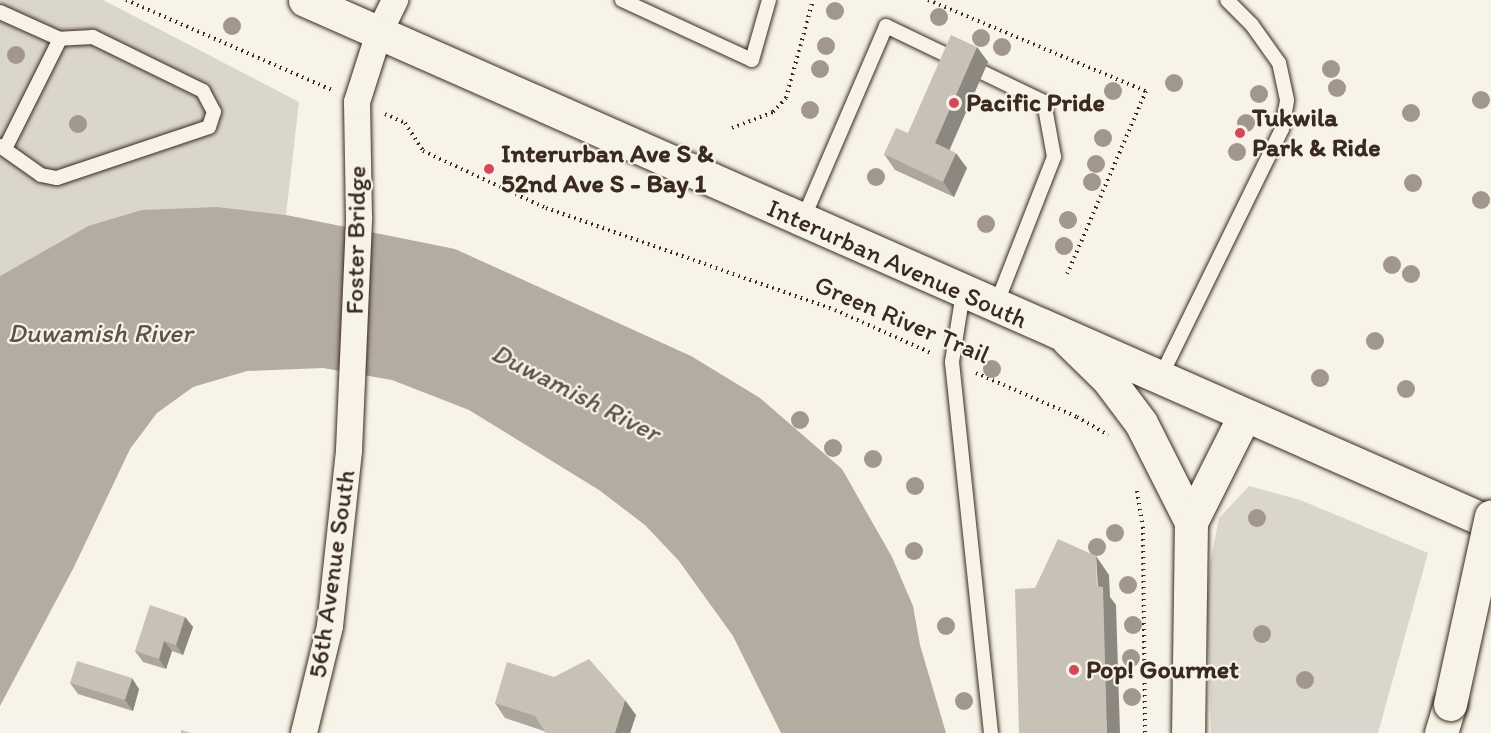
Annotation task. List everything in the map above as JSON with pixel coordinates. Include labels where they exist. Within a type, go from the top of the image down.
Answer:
[{"type":"main road","name":"Interurban Avenue South","points":[[305,0],[995,308],[1491,523]]},
{"type":"main road","points":[[1068,340],[1108,379],[1140,423],[1191,522]]},
{"type":"main road","points":[[1188,733],[1191,522],[1244,416]]},
{"type":"main road","points":[[1445,719],[1491,516]]},
{"type":"street","name":"Foster Bridge","points":[[349,450],[359,217],[357,102],[379,33],[395,0]]},
{"type":"street","name":"56th Avenue South","points":[[304,733],[330,626],[349,450]]},
{"type":"lane","points":[[622,0],[752,60],[769,0]]},
{"type":"lane","points":[[1159,380],[1282,129],[1287,100],[1279,63],[1252,25],[1227,0]]},
{"type":"lane","points":[[0,12],[60,39],[93,37],[203,91],[214,112],[209,127],[57,178],[41,175],[2,148],[60,39]]},
{"type":"lane","points":[[802,221],[886,26],[1044,102],[1054,158],[995,308]]},
{"type":"lane","points":[[963,293],[952,362],[991,733]]},
{"type":"path","points":[[126,0],[335,91]]},
{"type":"path","points":[[732,128],[773,112],[786,98],[813,0]]},
{"type":"path","name":"Green River Trail","points":[[405,123],[423,151],[546,208],[835,310],[1077,417],[1109,435],[1115,445]]},
{"type":"path","points":[[1135,486],[1143,527],[1145,733]]},
{"type":"shaded area","points":[[0,0],[103,0],[299,102],[286,215],[218,207],[88,226],[0,276]]},
{"type":"shaded area","points":[[1249,486],[1300,500],[1428,553],[1378,733],[1211,733],[1207,605],[1210,564],[1219,518]]},
{"type":"water","name":"Duwamish River","points":[[218,207],[286,215],[455,249],[691,356],[760,398],[842,469],[892,557],[913,606],[920,645],[946,733],[781,733],[733,636],[679,561],[645,525],[599,490],[469,410],[392,380],[323,368],[247,371],[193,387],[157,413],[130,449],[74,567],[0,706],[0,276],[88,226],[142,210]]},
{"type":"building","points":[[951,35],[977,47],[935,143],[956,153],[943,182],[884,154],[896,128],[908,133]]},
{"type":"building","name":"Pop! Gourmet","points":[[1058,539],[1096,556],[1097,586],[1103,587],[1107,733],[1019,733],[1015,589],[1035,588]]},
{"type":"building","points":[[150,605],[185,617],[176,645],[164,641],[159,659],[135,651]]},
{"type":"building","points":[[589,659],[625,700],[615,733],[546,733],[535,716],[495,703],[507,662],[554,677]]},
{"type":"building","points":[[77,661],[132,678],[125,700],[70,683]]},
{"type":"place","name":"Pacific Pride","points":[[954,103]]},
{"type":"place","name":"Tukwila Park & Ride","points":[[1240,133]]},
{"type":"place","name":"Interurban Ave S & 52nd Ave S - Bay 1","points":[[489,169]]},
{"type":"place","name":"Pop! Gourmet","points":[[1074,670]]}]
